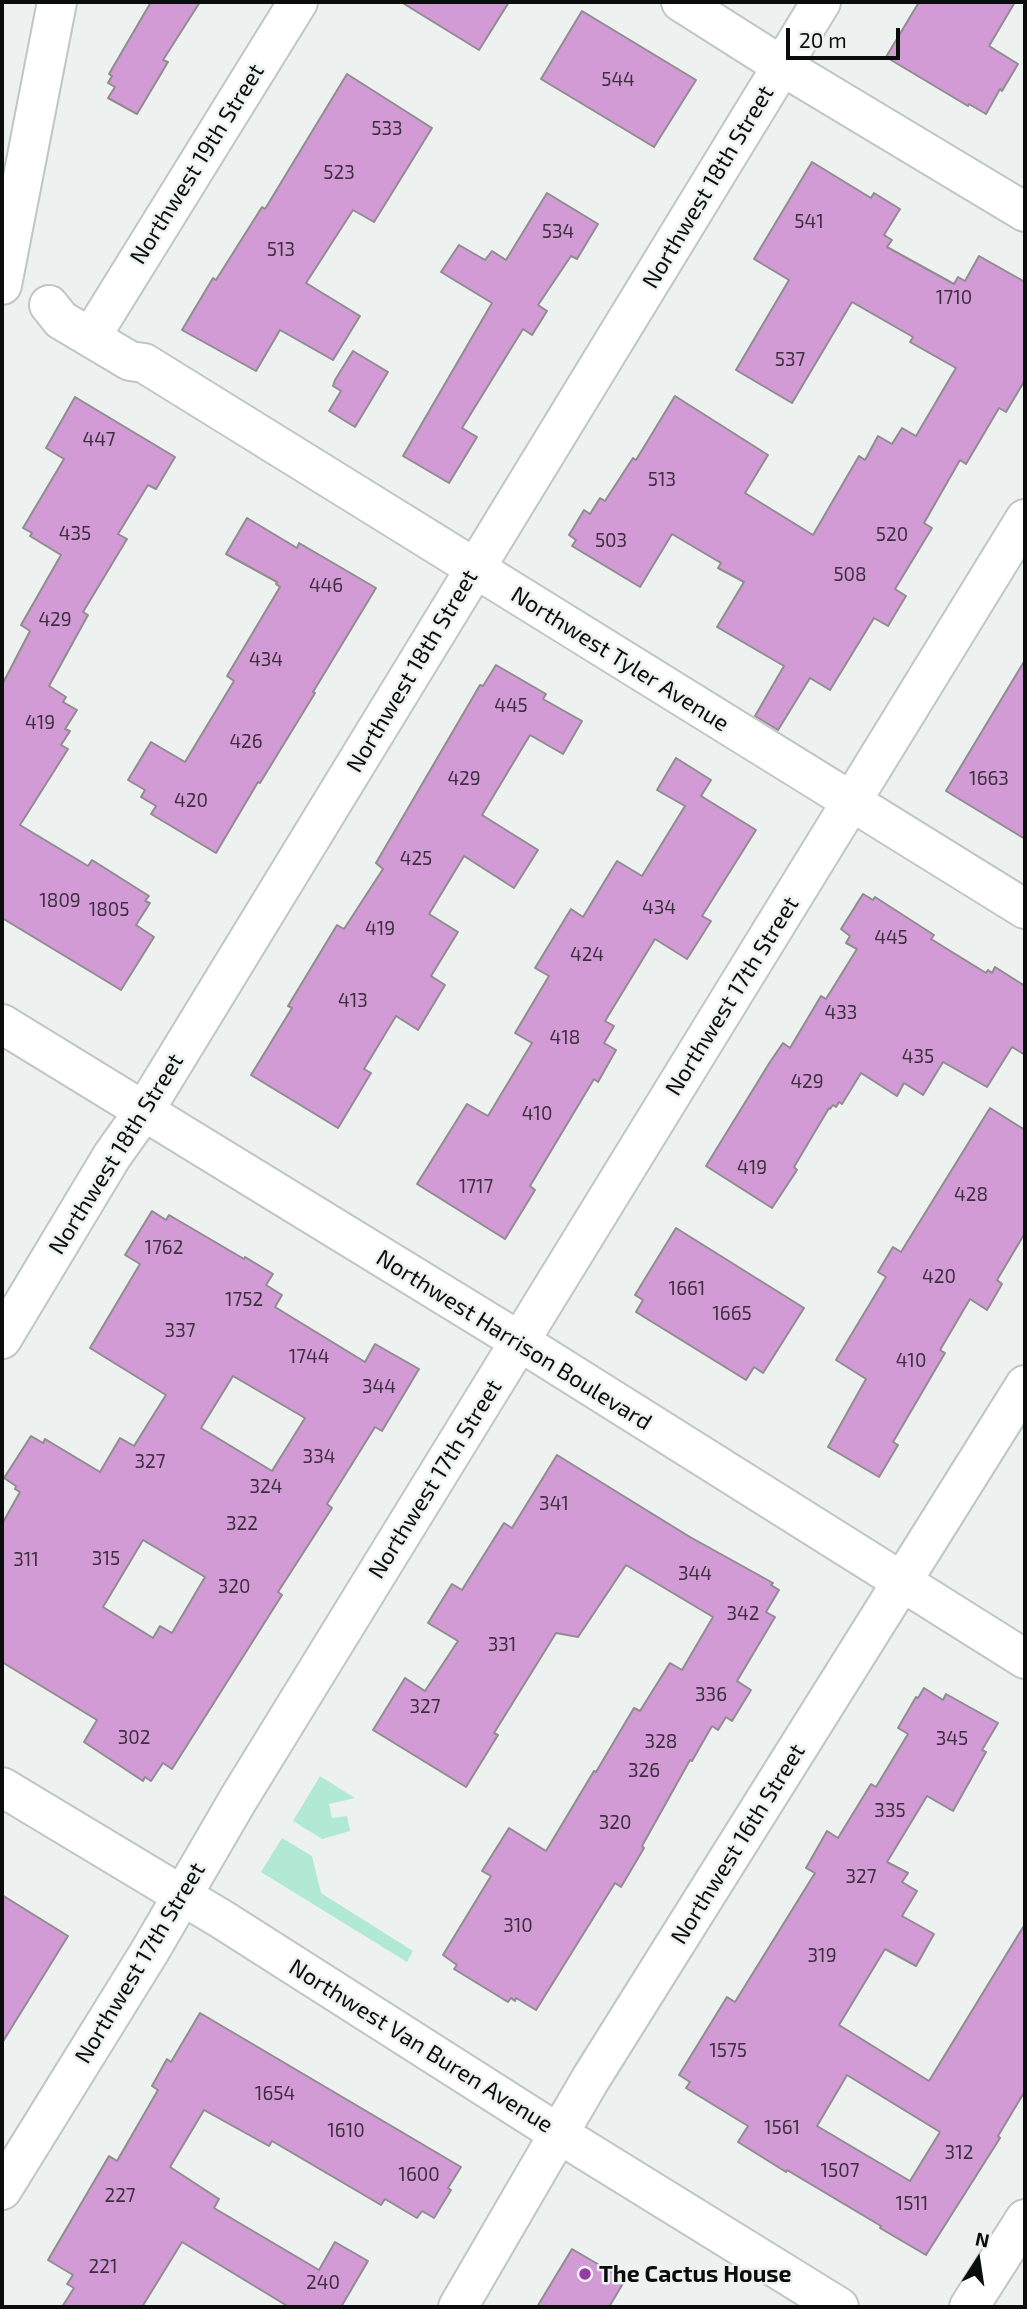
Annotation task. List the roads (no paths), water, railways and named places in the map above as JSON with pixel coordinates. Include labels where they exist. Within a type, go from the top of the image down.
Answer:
[{"type":"street","points":[[2,281],[57,2]]},
{"type":"street","name":"Northwest 19th Street","points":[[97,327],[298,2]]},
{"type":"street","points":[[681,2],[1025,212]]},
{"type":"street","name":"Northwest 18th Street","points":[[2,1339],[821,2]]},
{"type":"street","name":"Northwest Tyler Avenue","points":[[2,281],[97,327],[135,351],[144,363],[1025,909]]},
{"type":"street","name":"Northwest Tyler Avenue","points":[[49,305],[61,320],[130,361],[144,363]]},
{"type":"street","name":"Northwest 17th Street","points":[[2,2190],[150,1951],[227,1817],[1025,519]]},
{"type":"street","name":"Northwest Harrison Boulevard","points":[[2,1024],[519,1341],[1025,1659]]},
{"type":"street","name":"Northwest 16th Street","points":[[458,2307],[559,2134],[727,1860],[1025,1385]]},
{"type":"street","name":"Northwest Van Buren Avenue","points":[[2,1787],[181,1895],[839,2307]]},
{"type":"street","points":[[969,2307],[1025,2219]]},
{"type":"place","name":"The Cactus House","points":[[585,2274]]}]
